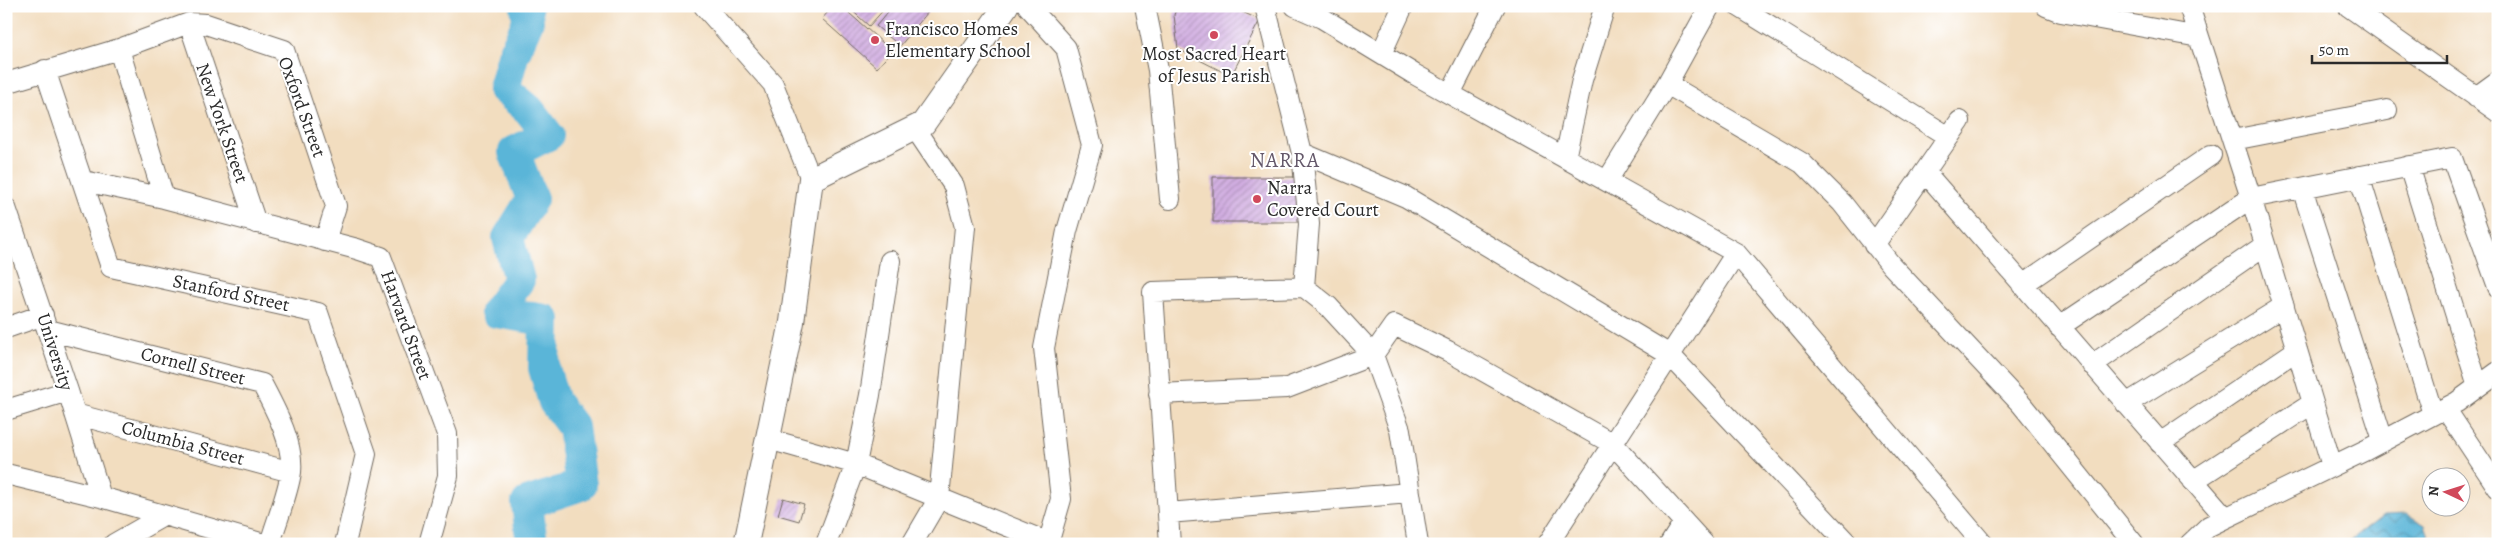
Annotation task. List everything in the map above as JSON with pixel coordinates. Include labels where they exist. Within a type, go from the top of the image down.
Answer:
[{"type":"street","points":[[704,6],[773,84],[811,179],[792,322],[746,544]]},
{"type":"street","points":[[811,179],[923,124],[1006,6]]},
{"type":"street","points":[[768,439],[856,464],[1048,543],[1061,499],[1044,348],[1068,231],[1092,145],[1066,48],[1028,6]]},
{"type":"street","points":[[1145,6],[1158,70],[1170,199]]},
{"type":"street","points":[[1264,6],[1302,152],[1309,224],[1304,287]]},
{"type":"street","points":[[1295,6],[1325,12],[1380,54],[1736,253],[1983,544]]},
{"type":"street","points":[[1380,54],[1403,6]]},
{"type":"street","points":[[1450,94],[1495,6]]},
{"type":"street","points":[[1565,158],[1582,80],[1605,6]]},
{"type":"street","points":[[1607,181],[1667,84],[1710,6]]},
{"type":"street","points":[[1738,6],[1955,129],[1874,245]]},
{"type":"street","points":[[2046,6],[2061,12],[2198,36]]},
{"type":"street","points":[[2189,6],[2233,140],[2332,466]]},
{"type":"street","points":[[2354,8],[2498,112]]},
{"type":"street","name":"Oxford Street","points":[[6,83],[119,49],[189,23],[206,24],[284,50],[336,206],[325,241]]},
{"type":"street","name":"New York Street","points":[[189,23],[256,223]]},
{"type":"street","points":[[119,49],[164,198]]},
{"type":"street","name":"Stanford Street","points":[[45,70],[84,181],[111,267],[318,312],[366,454],[345,544]]},
{"type":"street","points":[[2476,97],[2498,82]]},
{"type":"street","points":[[1667,84],[1802,163],[1842,203],[1874,245],[2022,405],[2134,544]]},
{"type":"street","points":[[2233,140],[2387,110]]},
{"type":"street","points":[[912,544],[939,498],[965,226],[954,186],[915,128]]},
{"type":"street","points":[[1302,152],[1406,197],[1670,355],[1848,544]]},
{"type":"street","points":[[2022,285],[2211,155]]},
{"type":"street","points":[[2059,327],[2251,198],[2452,158],[2498,287]]},
{"type":"street","points":[[2190,544],[2208,526],[2383,440],[2439,411],[2492,379],[2409,166]]},
{"type":"street","points":[[1926,172],[2226,518]]},
{"type":"street","points":[[2359,176],[2439,411],[2498,488]]},
{"type":"street","name":"Harvard Street","points":[[84,181],[164,198],[381,257],[447,434],[448,476],[429,544]]},
{"type":"street","points":[[2302,188],[2383,440]]},
{"type":"street","name":"University","points":[[6,208],[13,246],[46,323],[101,497]]},
{"type":"street","points":[[2092,365],[2265,245]]},
{"type":"street","points":[[1548,544],[1736,253]]},
{"type":"street","points":[[826,544],[856,464],[872,385],[890,261]]},
{"type":"street","points":[[1170,544],[1153,292],[1304,287],[1328,306],[1373,355],[1400,430],[1418,544]]},
{"type":"street","points":[[2126,404],[2284,306]]},
{"type":"street","points":[[6,328],[46,323]]},
{"type":"street","name":"Cornell Street","points":[[46,323],[262,384],[277,414],[288,447],[291,472],[270,544]]},
{"type":"street","points":[[1159,394],[1287,388],[1373,355],[1394,325],[1448,351],[1613,444],[1704,544]]},
{"type":"street","points":[[2160,443],[2297,350]]},
{"type":"street","points":[[6,410],[68,391]]},
{"type":"street","points":[[2194,481],[2313,404]]},
{"type":"street","name":"Columbia Street","points":[[75,414],[291,472]]},
{"type":"street","points":[[6,474],[101,497],[264,544]]},
{"type":"street","points":[[1168,512],[1410,493]]},
{"type":"street","points":[[114,544],[163,516]]},
{"type":"street","points":[[1670,544],[1684,522]]},
{"type":"water","points":[[2407,514],[2425,525],[2432,544],[2346,544],[2383,515]]},
{"type":"building","points":[[833,6],[841,6],[892,51],[877,68],[822,19]]},
{"type":"building","points":[[847,6],[887,6],[869,26]]},
{"type":"building","points":[[893,6],[933,6],[900,46],[876,26]]},
{"type":"building","name":"Most Sacred Heart of Jesus Parish","points":[[1177,6],[1229,6],[1260,20],[1231,76],[1178,49],[1174,15]]},
{"type":"building","name":"Narra Covered Court","points":[[1213,177],[1301,177],[1301,222],[1213,222]]},
{"type":"building","points":[[783,498],[804,504],[799,521],[778,515]]},
{"type":"waterway","points":[[526,6],[528,21],[513,56],[504,89],[529,110],[548,135],[514,152],[532,199],[508,238],[519,280],[496,312],[545,320],[544,368],[554,402],[573,427],[581,485],[527,503],[532,544]]},
{"type":"place","name":"Most Sacred Heart of Jesus Parish","points":[[1214,35]]},
{"type":"place","name":"Francisco Homes Elementary School","points":[[875,40]]},
{"type":"place","name":"Narra Covered Court","points":[[1257,199]]},
{"type":"district","name":"NARRA","points":[[1285,160]]}]
